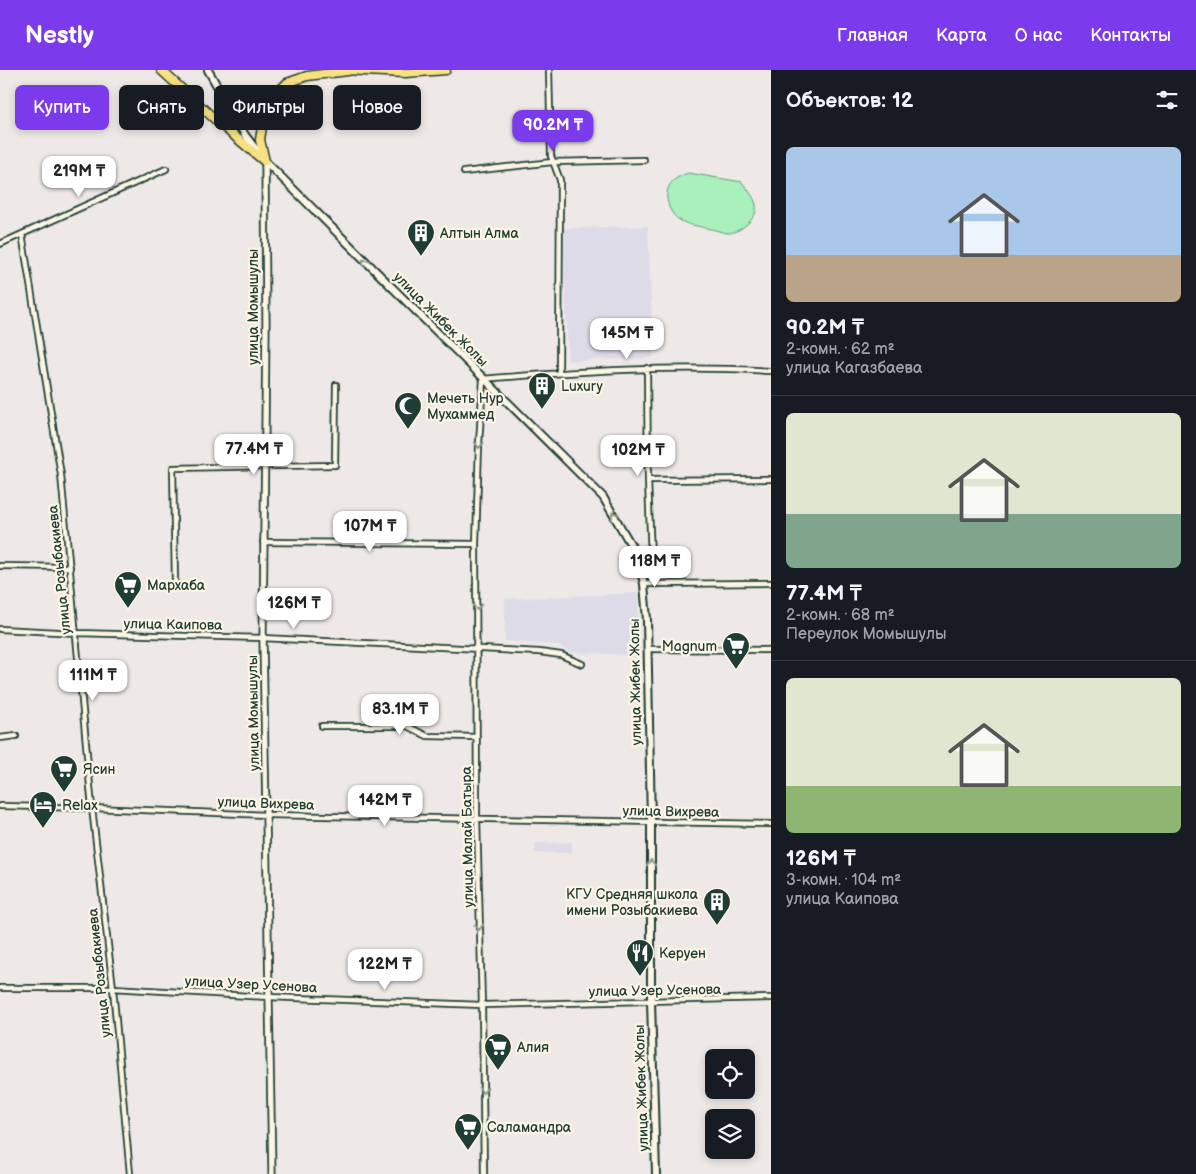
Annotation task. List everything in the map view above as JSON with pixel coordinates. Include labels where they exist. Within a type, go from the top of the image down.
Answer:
[{"type":"highway","points":[[161,70],[219,123],[265,161]]},
{"type":"highway","points":[[265,161],[260,140],[263,120],[272,98],[287,83],[307,76],[346,70],[405,73],[446,70]]},
{"type":"main road","name":"улица Жибек Жолы","points":[[208,70],[245,135],[265,161],[603,497],[631,545],[644,584],[647,620],[651,822],[651,1001],[656,1174]]},
{"type":"street","points":[[549,70],[552,162],[560,180],[559,372]]},
{"type":"street","points":[[464,172],[552,162],[644,160]]},
{"type":"street","name":"улица Момышулы","points":[[265,161],[266,326],[263,638],[268,815],[268,997],[272,1174]]},
{"type":"street","points":[[0,244],[166,169]]},
{"type":"street","name":"улица Розыбакиева","points":[[22,234],[61,475],[92,808],[113,988],[130,1174]]},
{"type":"street","points":[[483,379],[559,372],[647,368],[771,371]]},
{"type":"street","points":[[647,368],[648,480],[652,584]]},
{"type":"street","name":"улица Малай Батыра","points":[[483,379],[476,544],[477,819],[484,1174]]},
{"type":"street","points":[[174,582],[173,468],[335,465],[336,385]]},
{"type":"street","points":[[648,480],[771,479]]},
{"type":"street","points":[[263,542],[476,544]]},
{"type":"street","points":[[0,566],[70,567]]},
{"type":"street","points":[[644,584],[771,582]]},
{"type":"street","name":"улица Каипова","points":[[0,629],[263,638],[538,652],[561,655],[582,664]]},
{"type":"street","points":[[647,650],[771,650]]},
{"type":"street","points":[[322,726],[407,726],[427,736],[477,737]]},
{"type":"street","points":[[0,738],[16,736]]},
{"type":"street","name":"улица Вихрева","points":[[0,806],[268,815],[771,824]]},
{"type":"street","name":"улица Узер Усенова","points":[[0,988],[113,988],[268,997],[482,1005],[771,998]]},
{"type":"shaded area","points":[[648,226],[653,358],[568,361],[563,228]]},
{"type":"shaded area","points":[[637,593],[641,656],[570,652],[556,645],[505,641],[505,599]]},
{"type":"shaded area","points":[[572,842],[572,853],[535,853],[535,843]]},
{"type":"green space","points":[[688,173],[742,182],[756,205],[755,214],[752,219],[744,227],[729,233],[681,221],[672,213],[669,207],[668,189],[674,180]]},
{"type":"place","name":"Алтын Алма","points":[[421,257]]},
{"type":"place","name":"Luxury","points":[[542,410]]},
{"type":"place","name":"Мечеть Нур Мухаммед","points":[[408,430]]},
{"type":"place","name":"Мархаба","points":[[128,609]]},
{"type":"place","name":"Magnum","points":[[736,670]]},
{"type":"place","name":"Ясин","points":[[64,793]]},
{"type":"place","name":"Relax","points":[[43,829]]},
{"type":"place","name":"КГУ Средняя школа имени Розыбакиева","points":[[717,926]]},
{"type":"place","name":"Керуен","points":[[640,977]]},
{"type":"place","name":"Алия","points":[[498,1071]]},
{"type":"place","name":"Саламандра","points":[[468,1151]]}]
